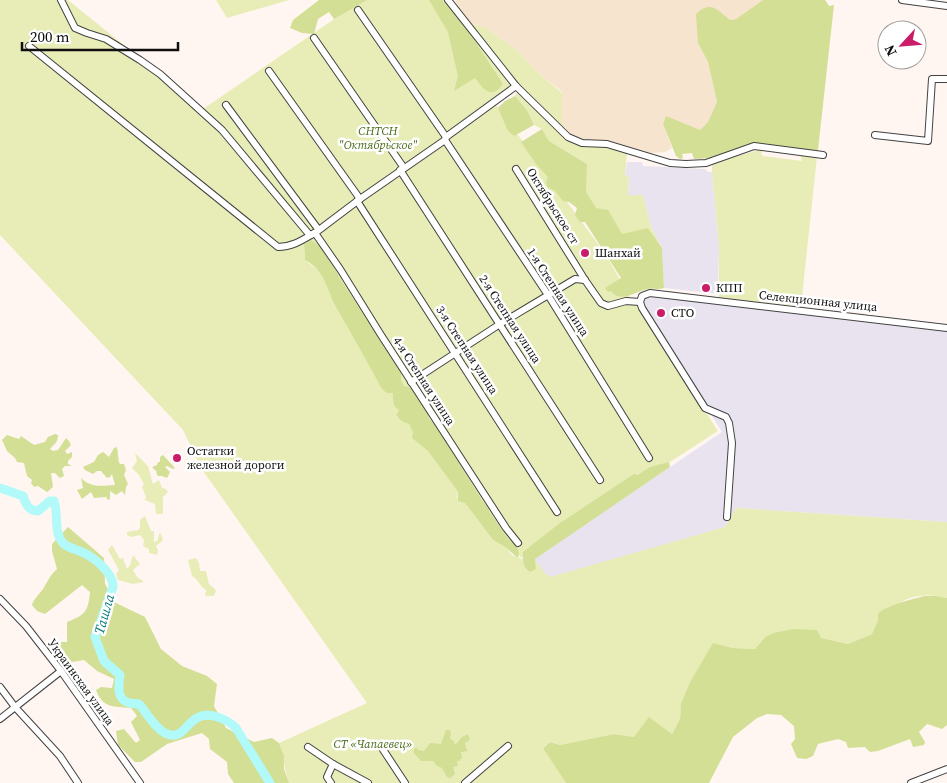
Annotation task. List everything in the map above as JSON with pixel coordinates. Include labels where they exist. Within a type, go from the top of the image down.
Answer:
[{"type":"street","points":[[61,0],[76,28],[106,39],[140,60],[160,74],[222,130],[308,232],[315,232]]},
{"type":"street","points":[[448,0],[516,86],[568,137],[582,143],[607,144],[670,163],[706,163],[754,146],[823,155]]},
{"type":"street","points":[[902,0],[925,1],[947,6]]},
{"type":"street","name":"1-я Степная улица","points":[[358,10],[446,138],[548,295],[649,458]]},
{"type":"street","name":"2-я Степная улица","points":[[314,38],[402,169],[600,480]]},
{"type":"street","points":[[29,46],[278,247],[298,243],[315,232],[516,86]]},
{"type":"street","name":"3-я Степная улица","points":[[268,71],[358,200],[557,512]]},
{"type":"street","points":[[874,134],[928,141],[932,79],[947,79]]},
{"type":"street","name":"4-я Степная улица","points":[[226,105],[340,269],[411,382],[506,528],[518,543]]},
{"type":"street","name":"Октябрьское ст","points":[[516,169],[601,303],[616,305],[626,300],[640,302]]},
{"type":"street","points":[[411,382],[500,324],[575,279],[585,280]]},
{"type":"street","name":"Селекционная улица","points":[[640,302],[642,296],[650,293],[947,328]]},
{"type":"street","points":[[640,302],[650,323],[705,408],[726,417],[730,423],[732,443],[727,517]]},
{"type":"street","name":"Украинская улица","points":[[0,599],[26,626],[61,671],[140,783]]},
{"type":"street","points":[[0,719],[61,671]]},
{"type":"street","points":[[0,687],[15,707],[60,756],[78,783]]},
{"type":"street","points":[[465,783],[508,746]]},
{"type":"street","points":[[308,747],[333,764],[368,783]]},
{"type":"street","points":[[382,748],[405,783]]},
{"type":"street","points":[[331,783],[327,777],[333,764]]},
{"type":"street","points":[[911,783],[947,769]]},
{"type":"shaded area","points":[[455,0],[763,0],[736,19],[729,20],[713,8],[698,43],[708,62],[717,102],[715,110],[708,122],[700,130],[663,124],[672,148],[665,152],[651,153],[607,140],[582,140],[568,133],[562,123],[562,92],[535,70],[518,51],[486,28],[470,23],[460,11]]},
{"type":"shaded area","points":[[627,162],[642,162],[643,166],[705,169],[708,172],[712,172],[719,246],[718,294],[664,288],[662,248],[651,227],[643,195],[628,195],[629,176],[625,176]]},
{"type":"shaded area","points":[[645,295],[947,329],[947,522],[737,508],[725,527],[601,564],[550,577],[547,576],[534,559],[722,432],[642,304]]},
{"type":"green space","points":[[0,0],[68,0],[203,109],[362,0],[445,0],[516,88],[496,105],[606,255],[633,303],[640,309],[718,431],[521,558],[411,400],[309,239],[304,243],[305,260],[320,272],[328,284],[334,304],[393,393],[393,401],[399,410],[396,415],[402,421],[409,424],[419,442],[428,451],[458,492],[457,497],[465,503],[493,540],[505,547],[512,555],[522,559],[525,565],[536,569],[534,559],[550,577],[725,527],[736,508],[947,522],[947,598],[917,596],[888,607],[872,634],[848,644],[820,638],[793,629],[765,637],[755,649],[733,648],[713,644],[690,682],[681,703],[680,719],[672,734],[634,737],[614,734],[560,745],[550,742],[543,747],[566,783],[289,783],[279,743],[367,703],[201,468],[183,430],[0,235]]},
{"type":"green space","points":[[216,0],[289,0],[227,18]]},
{"type":"green space","points":[[319,0],[367,0],[334,19],[329,12],[318,19],[314,34],[302,33],[290,28],[293,20]]},
{"type":"green space","points":[[429,0],[442,0],[471,35],[503,84],[499,89],[488,92],[475,78],[454,91],[458,76],[448,32]]},
{"type":"green space","points":[[763,0],[825,0],[829,6],[834,5],[817,152],[748,144],[712,158],[694,159],[692,153],[682,154],[683,158],[680,159],[676,156],[663,124],[666,116],[700,130],[708,122],[717,102],[708,62],[698,43],[696,14],[710,7],[730,20],[736,19]]},
{"type":"green space","points":[[470,23],[486,28],[518,51],[535,70],[562,93],[562,123],[568,133],[518,85]]},
{"type":"green space","points":[[518,90],[568,138],[607,145],[627,152],[625,176],[629,176],[628,195],[643,195],[651,227],[662,248],[648,228],[622,235],[597,210],[586,192],[587,164],[549,141],[542,129],[534,125],[527,110],[515,96]]},
{"type":"green space","points":[[515,96],[527,110],[534,125],[514,136],[508,131],[498,108],[505,101]]},
{"type":"green space","points":[[542,129],[549,141],[587,164],[586,192],[596,208],[608,210],[622,234],[648,228],[662,248],[664,288],[643,290],[624,297],[615,295],[611,291],[608,292],[605,288],[621,278],[585,222],[580,222],[575,215],[577,208],[569,202],[563,201],[555,191],[547,187],[548,177],[536,164],[521,142]]},
{"type":"green space","points":[[763,149],[761,154],[763,156],[802,161],[800,154],[817,157],[801,306],[719,298],[719,246],[712,163]]},
{"type":"green space","points":[[311,240],[329,256],[339,277],[401,372],[401,380],[404,386],[410,387],[427,409],[429,419],[435,424],[483,502],[508,539],[517,546],[518,558],[493,540],[465,503],[458,501],[458,492],[428,451],[412,438],[413,432],[409,424],[402,421],[396,415],[399,410],[394,405],[393,393],[387,393],[382,389],[336,307],[325,281],[317,269],[305,260],[304,244]]},
{"type":"green space","points":[[55,434],[58,435],[56,443],[50,449],[53,451],[58,450],[66,438],[71,445],[65,451],[67,454],[72,452],[72,457],[68,464],[72,466],[65,466],[62,469],[64,476],[60,478],[55,473],[51,473],[53,487],[47,492],[38,486],[34,487],[31,483],[32,480],[27,476],[24,463],[17,462],[7,451],[2,440],[7,435],[19,439],[21,436],[34,445],[45,442],[48,437]]},
{"type":"green space","points":[[117,447],[119,463],[124,464],[126,470],[124,475],[128,484],[125,495],[122,491],[116,495],[110,491],[110,499],[108,500],[106,497],[94,498],[91,492],[82,499],[77,490],[83,488],[81,478],[93,485],[115,485],[112,474],[107,478],[101,471],[93,474],[83,467],[94,462],[98,455],[103,452],[109,457],[114,448]]},
{"type":"green space","points":[[135,453],[148,466],[153,484],[159,480],[162,488],[168,492],[163,497],[163,514],[156,514],[155,504],[145,500],[146,497],[142,487],[144,484],[132,468],[137,461]]},
{"type":"green space","points":[[163,455],[175,468],[165,467],[170,472],[167,478],[158,476],[152,467],[160,462],[160,457]]},
{"type":"green space","points":[[669,462],[670,467],[535,559],[536,569],[530,572],[524,566],[523,552],[560,523],[634,474],[638,475],[650,467]]},
{"type":"green space","points":[[145,516],[151,531],[154,531],[154,542],[157,541],[160,532],[163,540],[156,546],[158,550],[157,555],[149,553],[149,549],[143,546],[144,540],[140,535],[131,537],[127,535],[127,532],[140,528],[140,520]]},
{"type":"green space","points":[[68,527],[104,558],[105,584],[116,603],[145,617],[161,649],[182,666],[207,676],[217,684],[214,706],[226,728],[254,742],[272,738],[279,743],[284,756],[284,769],[289,783],[234,783],[228,774],[227,762],[210,749],[209,739],[202,733],[167,744],[141,762],[135,762],[118,745],[116,731],[124,729],[136,743],[140,740],[131,722],[137,716],[131,708],[106,704],[102,701],[96,690],[101,687],[112,688],[114,679],[97,671],[84,660],[66,663],[53,648],[58,642],[67,642],[67,622],[85,612],[90,592],[82,585],[45,614],[37,611],[32,605],[57,569],[52,544]]},
{"type":"green space","points":[[112,545],[120,559],[123,558],[127,569],[133,555],[140,564],[133,570],[137,577],[144,582],[133,584],[118,580],[116,574],[119,570],[108,550]]},
{"type":"green space","points":[[196,558],[200,571],[206,571],[209,584],[216,590],[214,596],[205,596],[206,590],[192,576],[188,560]]},
{"type":"green space","points":[[925,596],[947,598],[947,725],[942,729],[927,724],[919,732],[925,742],[924,745],[913,747],[910,739],[878,751],[870,752],[865,747],[848,748],[846,742],[838,739],[818,744],[813,756],[806,759],[797,758],[791,744],[795,739],[794,726],[781,715],[767,714],[757,718],[733,737],[709,783],[566,783],[543,748],[550,742],[560,745],[614,734],[634,737],[649,717],[672,734],[680,719],[681,703],[690,682],[713,643],[733,648],[755,649],[765,637],[793,629],[817,630],[821,638],[848,644],[872,634],[878,621],[878,614],[882,611],[900,603]]},
{"type":"green space","points":[[446,730],[450,730],[450,739],[453,740],[455,745],[462,737],[468,734],[470,740],[465,743],[468,751],[461,752],[462,759],[457,761],[458,766],[453,767],[455,774],[450,778],[433,761],[421,761],[413,752],[416,747],[418,750],[424,751],[430,743],[441,744]]},
{"type":"waterway","name":"Ташла","points":[[0,488],[23,496],[28,507],[35,511],[38,511],[50,501],[54,501],[60,539],[68,547],[85,553],[92,558],[105,569],[111,578],[113,587],[95,637],[104,661],[120,675],[119,690],[123,700],[139,704],[157,727],[170,735],[182,732],[199,717],[216,716],[227,721],[236,728],[270,783]]},
{"type":"place","name":"Шанхай","points":[[585,253]]},
{"type":"place","name":"КПП","points":[[706,288]]},
{"type":"place","name":"СТО","points":[[661,313]]},
{"type":"place","name":"Остатки железной дороги","points":[[177,458]]},
{"type":"park label","name":"СНТСН \"Октябрьское\"","points":[[378,138]]},
{"type":"park label","name":"СТ «Чапаевец»","points":[[373,744]]}]
